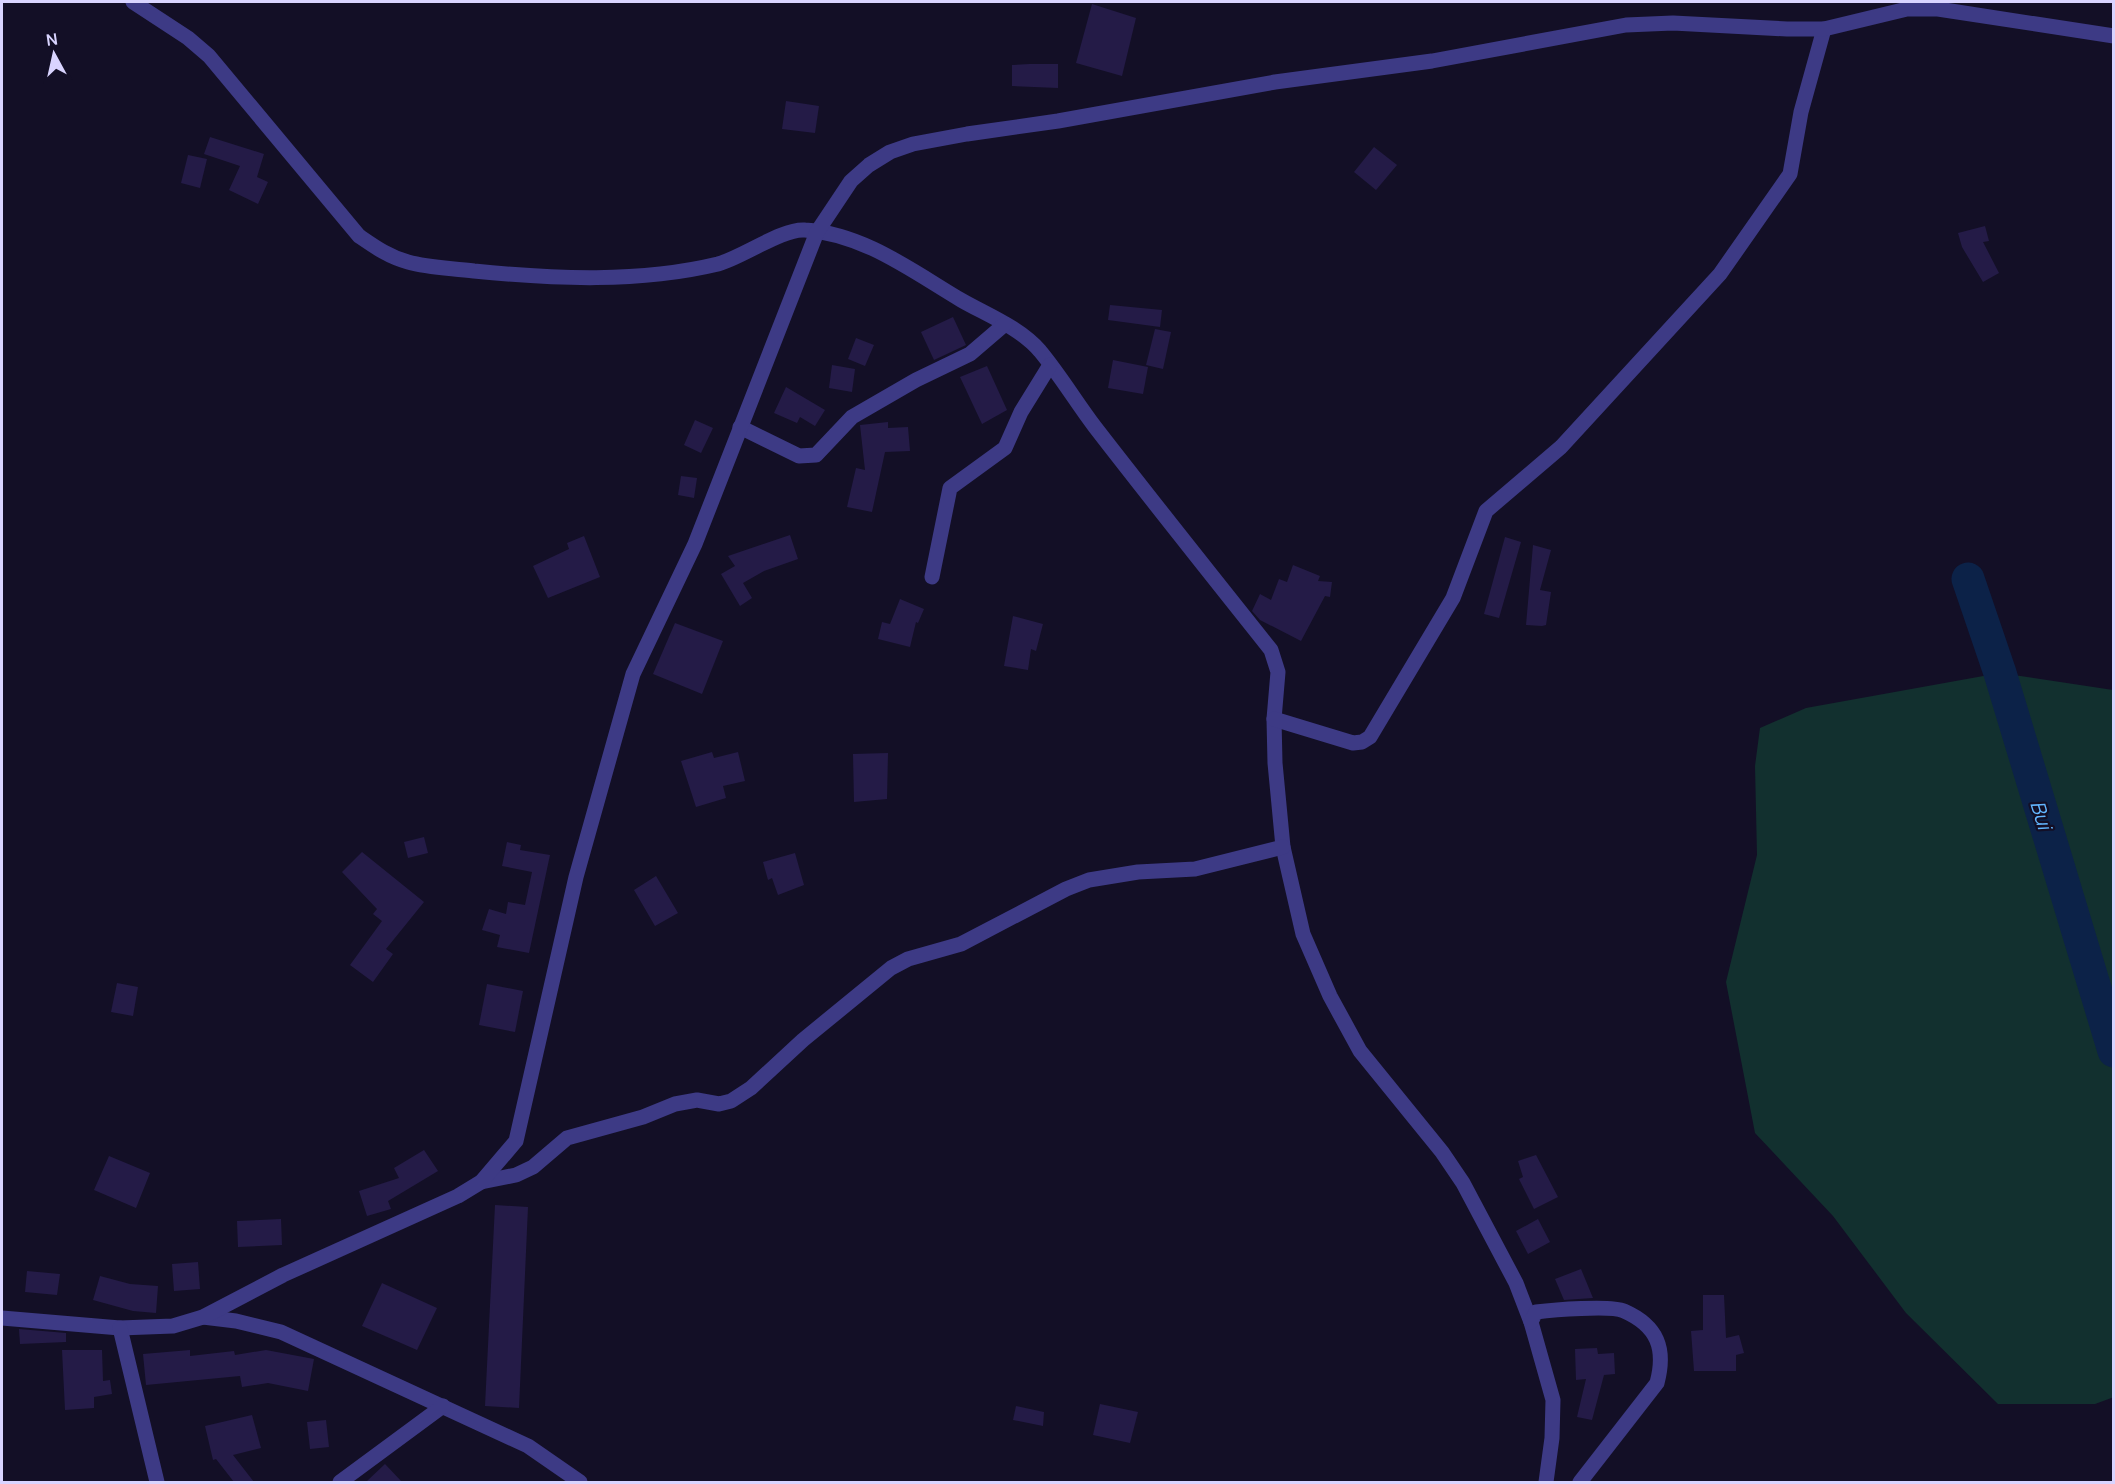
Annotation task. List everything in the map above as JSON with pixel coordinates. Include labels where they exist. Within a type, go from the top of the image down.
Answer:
[{"type":"street","points":[[133,2],[179,31],[209,56],[359,236],[382,252],[408,262],[507,274],[603,278],[684,272],[736,259],[792,231],[817,232],[875,249],[1023,335],[1039,350],[1129,470],[1271,650],[1278,672],[1274,720],[1283,847],[1303,934],[1330,996],[1360,1052],[1442,1152],[1463,1184],[1516,1283],[1531,1322],[1553,1400],[1552,1438],[1546,1482]]},
{"type":"street","points":[[516,1175],[516,1142],[576,877],[633,674],[695,544],[817,232],[851,181],[869,165],[890,152],[913,144],[1058,121],[1275,82],[1432,61],[1626,25],[1673,22],[1824,29],[1907,9],[1938,9],[2114,36]]},
{"type":"street","points":[[1274,720],[1353,742],[1362,742],[1370,737],[1453,598],[1486,511],[1561,447],[1720,274],[1790,174],[1801,112],[1824,29]]},
{"type":"street","points":[[740,427],[799,456],[816,455],[858,413],[916,380],[970,354],[1005,324]]},
{"type":"street","points":[[932,577],[950,488],[1005,448],[1021,412],[1050,365]]},
{"type":"street","points":[[481,1182],[516,1175],[533,1167],[567,1138],[643,1117],[675,1104],[697,1100],[719,1104],[731,1101],[751,1088],[802,1040],[891,968],[908,959],[961,944],[1066,889],[1089,880],[1138,872],[1195,869],[1283,847]]},
{"type":"street","points":[[2,1318],[120,1328],[173,1326],[203,1317],[283,1275],[458,1196],[481,1182],[516,1142]]},
{"type":"street","points":[[1531,1322],[1536,1312],[1557,1309],[1623,1310],[1652,1329],[1661,1347],[1662,1364],[1657,1383],[1580,1482]]},
{"type":"street","points":[[203,1317],[236,1321],[281,1332],[528,1446],[580,1482]]},
{"type":"street","points":[[120,1328],[153,1480]]},
{"type":"street","points":[[340,1482],[443,1406]]},
{"type":"green space","points":[[2000,673],[2113,690],[2114,1397],[2095,1404],[1998,1404],[1906,1313],[1833,1216],[1755,1133],[1726,982],[1757,855],[1755,766],[1760,728],[1806,708]]},
{"type":"building","points":[[1092,4],[1136,18],[1122,76],[1076,63]]},
{"type":"building","points":[[1058,64],[1058,88],[1012,86],[1012,65]]},
{"type":"building","points":[[786,101],[819,106],[815,133],[782,129]]},
{"type":"building","points":[[210,137],[264,154],[257,177],[268,182],[258,204],[229,190],[240,166],[204,154]]},
{"type":"building","points":[[1374,147],[1397,165],[1376,190],[1354,172]]},
{"type":"building","points":[[188,155],[207,159],[200,188],[181,183]]},
{"type":"building","points":[[1985,226],[1989,241],[1983,242],[1999,273],[1983,282],[1962,247],[1958,233]]},
{"type":"building","points":[[1110,305],[1162,310],[1160,327],[1108,320]]},
{"type":"building","points":[[953,317],[966,345],[934,360],[921,332]]},
{"type":"building","points":[[1155,329],[1171,332],[1163,369],[1146,365]]},
{"type":"building","points":[[856,338],[874,345],[865,366],[848,359]]},
{"type":"building","points":[[1113,360],[1148,367],[1143,394],[1108,388]]},
{"type":"building","points":[[832,365],[855,369],[852,392],[829,388]]},
{"type":"building","points":[[987,366],[1007,410],[982,424],[960,377]]},
{"type":"building","points":[[786,387],[825,410],[815,426],[800,417],[797,423],[774,413]]},
{"type":"building","points":[[695,420],[713,428],[701,453],[684,445]]},
{"type":"building","points":[[888,422],[888,428],[908,427],[910,451],[885,452],[872,512],[847,507],[856,468],[865,470],[860,425]]},
{"type":"building","points":[[681,476],[697,478],[694,498],[678,495]]},
{"type":"building","points":[[790,535],[798,559],[764,571],[743,583],[752,598],[740,606],[721,574],[735,566],[728,556]]},
{"type":"building","points":[[584,536],[600,577],[548,598],[533,566],[569,549],[567,543]]},
{"type":"building","points":[[1505,537],[1521,542],[1499,618],[1484,614]]},
{"type":"building","points":[[1533,545],[1551,550],[1540,590],[1551,592],[1546,625],[1542,626],[1526,625]]},
{"type":"building","points":[[1293,565],[1320,576],[1318,581],[1332,582],[1330,597],[1325,596],[1301,641],[1260,620],[1252,611],[1260,594],[1271,600],[1279,579],[1287,582]]},
{"type":"building","points":[[900,599],[924,609],[918,623],[916,622],[910,647],[878,639],[882,622],[890,624]]},
{"type":"building","points":[[1013,616],[1043,624],[1036,651],[1031,649],[1028,670],[1004,666]]},
{"type":"building","points":[[675,623],[723,641],[702,694],[653,674]]},
{"type":"building","points":[[712,752],[714,758],[738,752],[745,781],[723,786],[726,798],[696,807],[681,761]]},
{"type":"building","points":[[888,753],[887,799],[854,802],[853,754]]},
{"type":"building","points":[[424,837],[428,853],[408,858],[404,842]]},
{"type":"building","points":[[507,842],[521,845],[520,850],[550,855],[529,953],[497,947],[500,935],[482,930],[489,909],[506,914],[508,902],[525,905],[532,872],[502,866]]},
{"type":"building","points":[[362,852],[424,902],[386,949],[393,954],[373,982],[350,965],[382,921],[373,914],[377,909],[342,872]]},
{"type":"building","points":[[795,853],[804,885],[778,895],[772,878],[768,880],[763,862]]},
{"type":"building","points":[[656,876],[678,913],[655,926],[634,890]]},
{"type":"building","points":[[117,983],[138,987],[133,1016],[111,1012]]},
{"type":"building","points":[[487,984],[523,991],[515,1032],[479,1025]]},
{"type":"building","points":[[424,1150],[438,1171],[388,1201],[391,1209],[367,1216],[359,1191],[399,1178],[394,1168]]},
{"type":"building","points":[[1536,1155],[1558,1197],[1534,1209],[1519,1179],[1523,1177],[1518,1161]]},
{"type":"building","points":[[109,1156],[150,1173],[136,1208],[94,1190]]},
{"type":"building","points":[[495,1205],[528,1207],[519,1408],[485,1406]]},
{"type":"building","points":[[281,1219],[282,1245],[238,1247],[237,1221]]},
{"type":"building","points":[[1538,1219],[1550,1242],[1528,1254],[1516,1231]]},
{"type":"building","points":[[198,1262],[200,1289],[174,1291],[172,1264]]},
{"type":"building","points":[[1581,1269],[1593,1298],[1564,1300],[1555,1279]]},
{"type":"building","points":[[27,1271],[60,1274],[57,1295],[25,1292]]},
{"type":"building","points":[[100,1276],[130,1284],[158,1286],[156,1313],[133,1311],[93,1300]]},
{"type":"building","points":[[382,1283],[437,1308],[417,1350],[362,1326]]},
{"type":"building","points":[[1703,1295],[1724,1295],[1726,1338],[1739,1335],[1744,1353],[1736,1355],[1736,1371],[1694,1371],[1691,1331],[1703,1330]]},
{"type":"building","points":[[19,1329],[66,1333],[66,1342],[20,1344]]},
{"type":"building","points":[[1597,1348],[1598,1354],[1614,1353],[1615,1374],[1604,1375],[1592,1420],[1577,1417],[1586,1379],[1576,1380],[1575,1349]]},
{"type":"building","points":[[62,1350],[102,1350],[103,1381],[110,1380],[112,1394],[94,1397],[94,1408],[65,1410]]},
{"type":"building","points":[[190,1350],[190,1356],[234,1351],[235,1355],[266,1350],[314,1359],[308,1391],[268,1383],[242,1387],[240,1376],[146,1385],[143,1354]]},
{"type":"building","points":[[1100,1404],[1138,1412],[1130,1443],[1093,1435]]},
{"type":"building","points":[[1016,1406],[1044,1412],[1043,1426],[1013,1420]]},
{"type":"building","points":[[252,1415],[261,1448],[233,1455],[254,1482],[234,1482],[216,1459],[213,1460],[205,1426]]},
{"type":"building","points":[[326,1420],[329,1447],[310,1449],[307,1422]]},
{"type":"building","points":[[385,1464],[402,1482],[366,1482]]},
{"type":"waterway","name":"Bui","points":[[1968,579],[2000,673],[2114,1051]]}]
